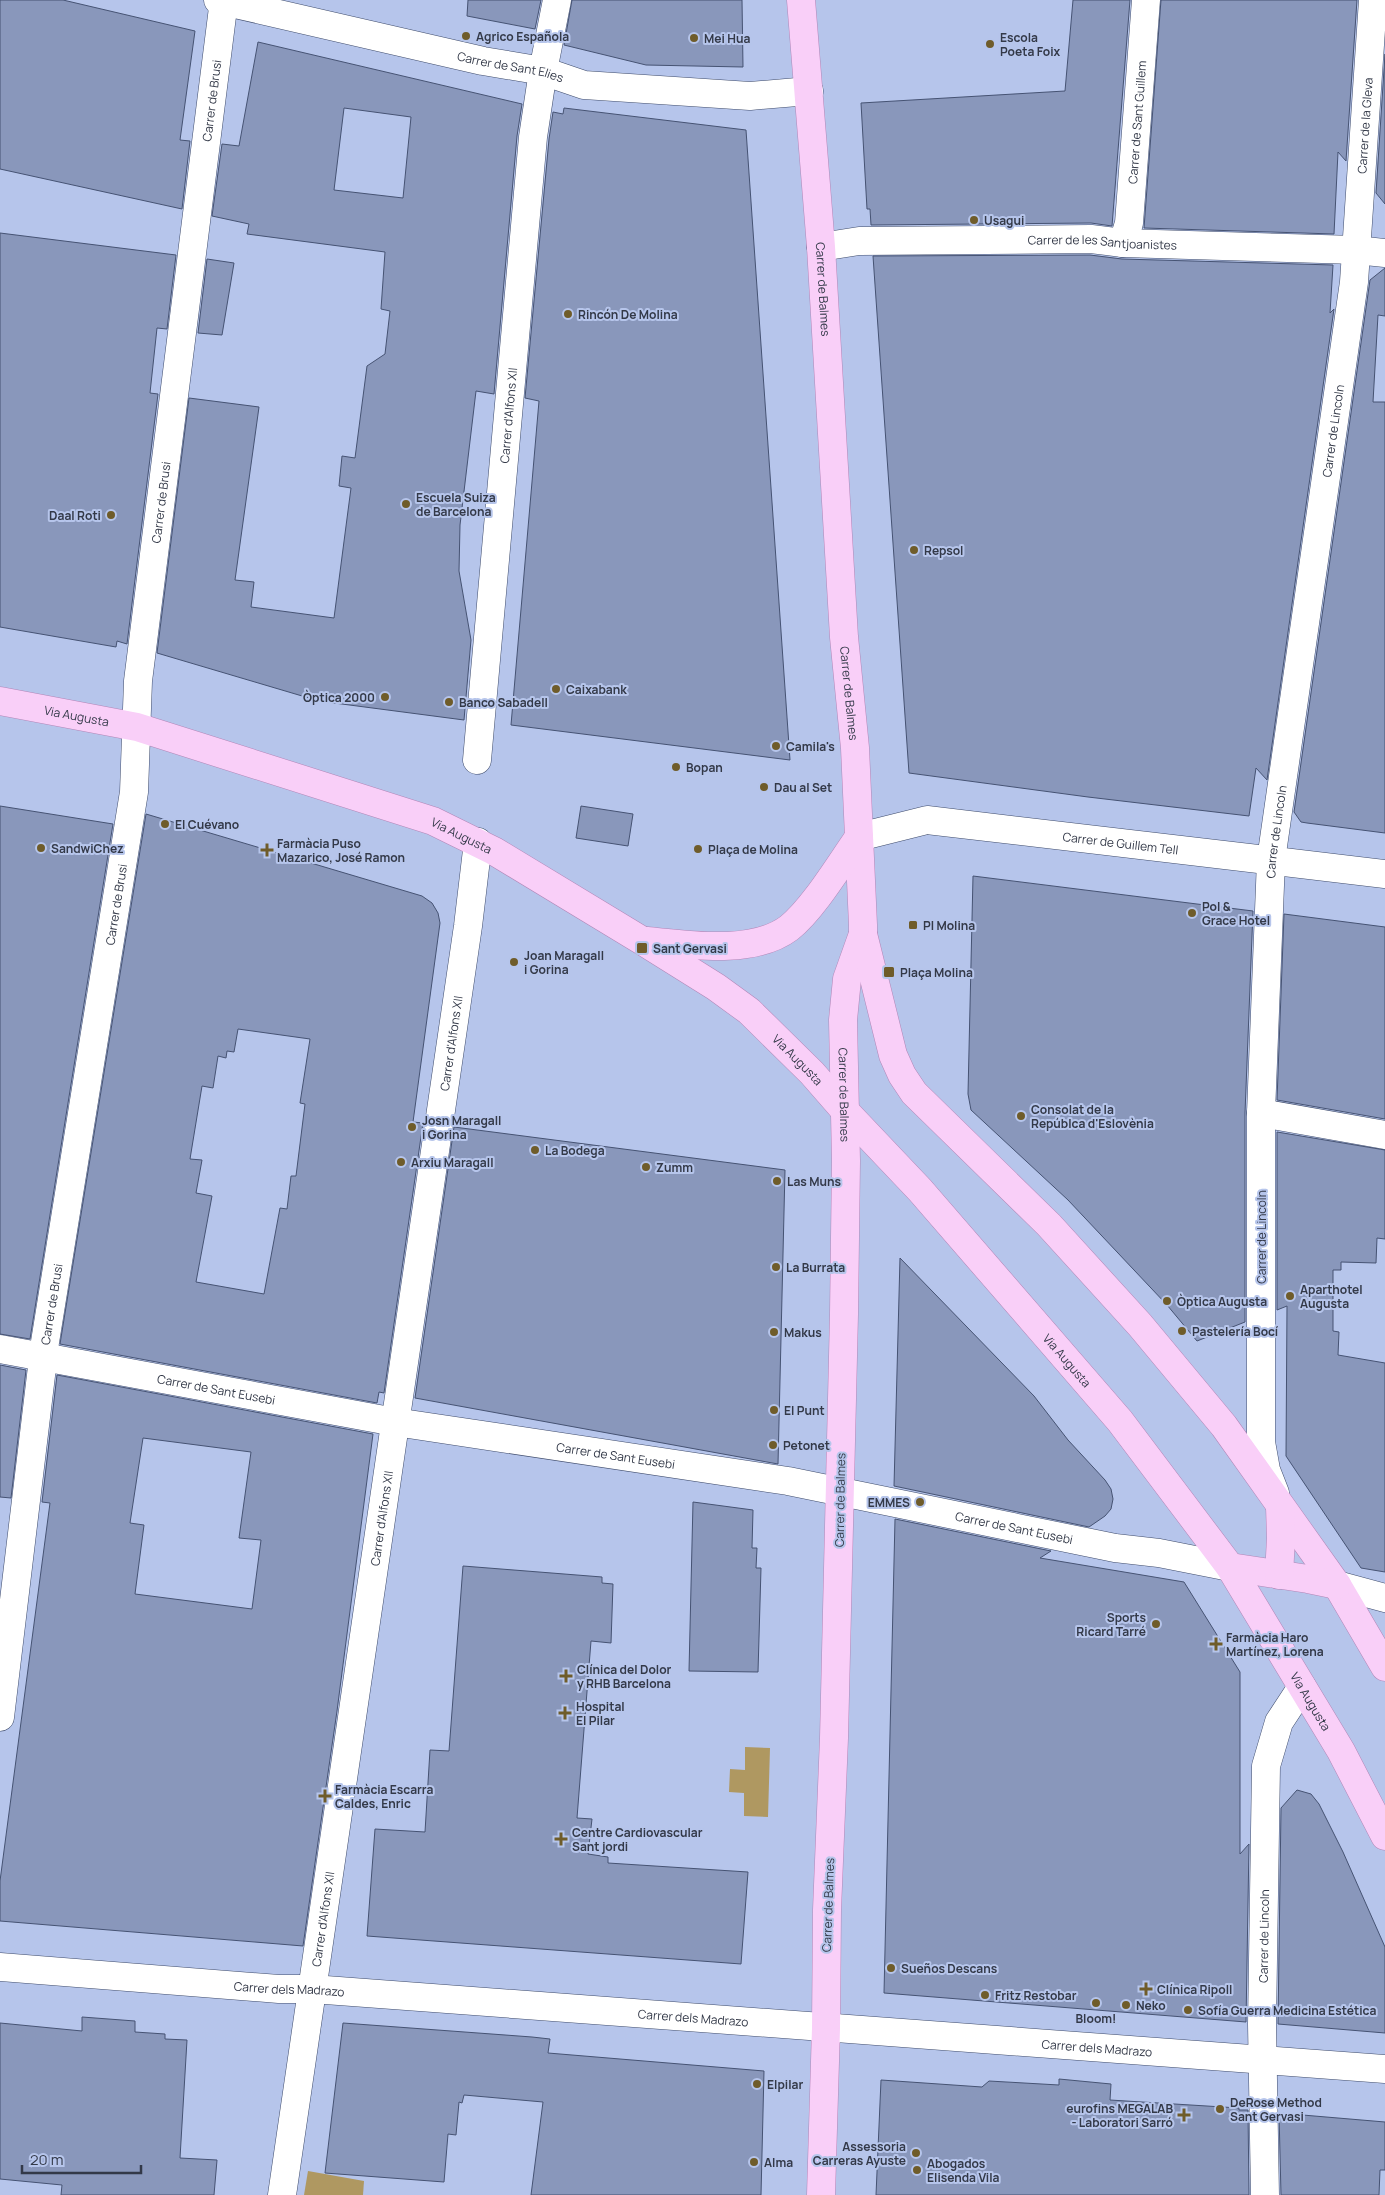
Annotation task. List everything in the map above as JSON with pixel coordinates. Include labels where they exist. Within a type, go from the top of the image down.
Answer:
[{"type":"main road","name":"Carrer de Balmes","points":[[801,0],[821,247],[844,637],[855,748],[863,934],[847,979],[843,1020],[846,1112],[841,1491],[834,1738],[826,1910],[826,2028],[820,2195]]},
{"type":"main road","name":"Via Augusta","points":[[0,701],[137,727],[433,821],[478,842],[641,940],[716,988],[749,1012],[812,1073],[920,1190],[1000,1284],[1061,1350],[1120,1421],[1230,1567],[1341,1751],[1385,1836]]},
{"type":"main road","points":[[641,940],[734,946],[767,940],[788,929],[805,914],[859,837]]},
{"type":"main road","points":[[863,934],[893,1054],[902,1075],[914,1093],[1049,1225],[1140,1325],[1224,1426],[1338,1585],[1385,1667]]},
{"type":"main road","points":[[1279,1574],[1280,1506]]},
{"type":"main road","points":[[1230,1567],[1338,1585]]},
{"type":"street","name":"Carrer de Sant Elies","points":[[222,0],[484,61],[543,71],[584,85],[750,96],[809,91]]},
{"type":"street","name":"Carrer de Brusi","points":[[0,1717],[44,1356],[134,792],[138,681],[222,0]]},
{"type":"street","name":"Carrer d'Alfons XII","points":[[476,760],[533,137],[543,71],[557,0]]},
{"type":"street","name":"Carrer de Sant Guillem","points":[[1123,244],[1129,223],[1146,0]]},
{"type":"street","name":"Carrer de la Gleva","points":[[1356,250],[1373,0]]},
{"type":"street","name":"Carrer de les Santjoanistes","points":[[821,247],[846,242],[869,241],[1091,239],[1123,244],[1356,250],[1385,253]]},
{"type":"street","name":"Carrer de Lincoln","points":[[1280,1506],[1266,1470],[1261,1442],[1261,1113],[1271,860],[1354,282],[1356,250]]},
{"type":"street","name":"Carrer de Guillem Tell","points":[[859,837],[927,820],[1385,874]]},
{"type":"street","name":"Carrer d'Alfons XII","points":[[282,2195],[468,926],[478,842]]},
{"type":"street","points":[[1261,1113],[1385,1135]]},
{"type":"street","name":"Carrer de Sant Eusebi","points":[[0,1349],[395,1422],[788,1481],[841,1491],[882,1502],[1115,1548],[1160,1553],[1230,1567]]},
{"type":"street","points":[[1338,1585],[1385,1598]]},
{"type":"street","name":"Carrer de Lincoln","points":[[1265,2195],[1262,2024],[1266,1766],[1279,1722],[1302,1687]]},
{"type":"street","name":"Carrer dels Madrazo","points":[[0,1967],[1385,2069]]},
{"type":"shaded area","points":[[745,1747],[770,1748],[768,1817],[744,1816],[744,1793],[729,1792],[730,1769],[745,1770]]},
{"type":"shaded area","points":[[308,2171],[364,2181],[363,2195],[304,2195]]},
{"type":"building","points":[[0,0],[63,0],[195,31],[180,140],[190,141],[182,209],[0,169]]},
{"type":"building","points":[[468,0],[541,0],[535,29],[467,16]]},
{"type":"building","points":[[572,0],[742,0],[743,67],[646,65],[564,45]]},
{"type":"building","points":[[1073,0],[1130,0],[1112,226],[1091,223],[871,225],[870,209],[867,209],[861,103],[1065,91]]},
{"type":"building","points":[[1161,0],[1357,0],[1346,161],[1338,152],[1334,234],[1144,228]]},
{"type":"building","points":[[258,42],[522,104],[517,136],[494,394],[476,391],[460,525],[459,571],[471,640],[464,720],[319,701],[157,653],[189,398],[259,407],[235,580],[254,582],[251,607],[334,618],[351,488],[339,486],[342,456],[355,458],[367,366],[385,354],[390,311],[381,309],[385,252],[247,234],[249,224],[212,216],[222,144],[239,146]],"holes":[[[344,108],[411,117],[403,198],[334,190]]]},
{"type":"building","points":[[1385,54],[1385,204],[1376,193]]},
{"type":"building","points":[[564,108],[746,130],[790,760],[511,725],[539,401],[525,398],[549,139],[553,112],[563,114]]},
{"type":"building","points":[[0,233],[176,255],[167,329],[157,328],[150,393],[158,394],[127,644],[117,641],[116,647],[0,627]]},
{"type":"building","points":[[1090,255],[1122,259],[1333,265],[1330,313],[1334,309],[1267,780],[1256,768],[1249,816],[909,773],[873,256]]},
{"type":"building","points":[[207,259],[234,263],[222,335],[198,333]]},
{"type":"building","points":[[1385,268],[1385,316],[1378,315],[1373,402],[1385,402],[1385,833],[1301,822],[1294,812],[1370,280]]},
{"type":"building","points":[[0,806],[113,824],[30,1339],[0,1334]]},
{"type":"building","points":[[581,806],[633,814],[628,846],[576,838]]},
{"type":"building","points":[[146,814],[422,896],[432,903],[438,913],[440,923],[413,1122],[423,1123],[384,1393],[379,1392],[377,1403],[60,1344]],"holes":[[[238,1029],[310,1039],[300,1103],[305,1104],[296,1176],[291,1176],[287,1209],[280,1208],[264,1294],[196,1282],[212,1196],[196,1193],[202,1160],[190,1159],[202,1086],[213,1088],[218,1056],[226,1058],[227,1051],[234,1052]]]},
{"type":"building","points":[[973,876],[1253,911],[1245,1113],[1245,1322],[1197,1341],[1167,1305],[1068,1200],[971,1110],[968,1094]]},
{"type":"building","points":[[1284,914],[1385,927],[1385,1119],[1277,1100]]},
{"type":"building","points":[[454,1127],[785,1170],[778,1464],[415,1398]]},
{"type":"building","points":[[1277,1132],[1385,1150],[1385,1239],[1377,1238],[1376,1263],[1341,1262],[1341,1270],[1333,1270],[1333,1331],[1339,1332],[1338,1355],[1385,1363],[1385,1572],[1361,1568],[1286,1456],[1287,1306],[1277,1310]]},
{"type":"building","points":[[900,1258],[1034,1396],[1068,1440],[1105,1480],[1111,1489],[1113,1499],[1111,1509],[1105,1516],[1089,1527],[894,1486]]},
{"type":"building","points":[[0,1365],[26,1370],[11,1498],[0,1497]]},
{"type":"building","points":[[57,1375],[373,1434],[337,1711],[303,1946],[0,1921],[0,1881],[50,1503],[42,1502]],"holes":[[[143,1438],[251,1452],[239,1538],[261,1540],[252,1609],[135,1594],[144,1525],[130,1523]]]},
{"type":"building","points":[[693,1502],[753,1510],[752,1548],[757,1548],[756,1568],[761,1568],[758,1672],[689,1671]]},
{"type":"building","points":[[895,1519],[1051,1551],[1040,1558],[1184,1582],[1240,1672],[1240,1854],[1249,1844],[1246,2022],[884,1993]]},
{"type":"building","points":[[463,1566],[602,1577],[602,1583],[613,1584],[611,1643],[591,1641],[577,1818],[592,1819],[588,1854],[608,1857],[608,1863],[748,1872],[741,1964],[367,1936],[375,1829],[425,1832],[430,1750],[449,1751]]},
{"type":"building","points":[[1297,1790],[1311,1794],[1319,1804],[1343,1852],[1385,1947],[1385,2033],[1278,2024],[1281,1808]]},
{"type":"building","points":[[82,2017],[135,2021],[135,2032],[165,2034],[165,2039],[187,2040],[180,2158],[217,2160],[214,2195],[61,2195],[62,2185],[0,2179],[0,2023],[82,2031]]},
{"type":"building","points":[[343,2023],[550,2039],[548,2053],[764,2071],[761,2195],[531,2195],[543,2102],[464,2095],[462,2103],[459,2102],[456,2135],[448,2134],[444,2182],[325,2173]]},
{"type":"building","points":[[1059,2079],[1111,2084],[1110,2100],[1248,2110],[1249,2195],[876,2195],[881,2080],[982,2087],[989,2081],[1059,2085]]},
{"type":"building","points":[[1279,2113],[1385,2122],[1385,2170],[1380,2170],[1379,2195],[1281,2195]]},
{"type":"place","name":"Agrico Española","points":[[466,36]]},
{"type":"place","name":"Mei Hua","points":[[694,38]]},
{"type":"place","name":"Escola Poeta Foix","points":[[990,44]]},
{"type":"place","name":"Usagui","points":[[974,220]]},
{"type":"place","name":"Rincón De Molina","points":[[568,314]]},
{"type":"place","name":"Escuela Suiza de Barcelona","points":[[406,504]]},
{"type":"place","name":"Daal Roti","points":[[111,515]]},
{"type":"place","name":"Repsol","points":[[914,550]]},
{"type":"place","name":"Caixabank","points":[[556,689]]},
{"type":"place","name":"Òptica 2000","points":[[385,697]]},
{"type":"place","name":"Banco Sabadell","points":[[449,702]]},
{"type":"place","name":"Camila's","points":[[776,746]]},
{"type":"place","name":"Bopan","points":[[676,767]]},
{"type":"place","name":"Dau al Set","points":[[764,787]]},
{"type":"place","name":"El Cuévano","points":[[165,824]]},
{"type":"place","name":"SandwiChez","points":[[41,848]]},
{"type":"place","name":"Plaça de Molina","points":[[698,849]]},
{"type":"place","name":"Farmàcia Puso Mazarico, José Ramon","points":[[267,850]]},
{"type":"place","name":"Pol & Grace Hotel","points":[[1192,913]]},
{"type":"place","name":"Pl Molina","points":[[913,925]]},
{"type":"place","name":"Sant Gervasi","points":[[642,948]]},
{"type":"place","name":"Joan Maragall i Gorina","points":[[514,962]]},
{"type":"place","name":"Plaça Molina","points":[[889,972]]},
{"type":"place","name":"Consolat de la Repúblca d'Eslovènia","points":[[1021,1116]]},
{"type":"place","name":"Josn Maragall i Gorina","points":[[412,1127]]},
{"type":"place","name":"La Bodega","points":[[535,1150]]},
{"type":"place","name":"Arxiu Maragall","points":[[401,1162]]},
{"type":"place","name":"Zumm","points":[[646,1167]]},
{"type":"place","name":"Las Muns","points":[[777,1181]]},
{"type":"place","name":"La Burrata","points":[[776,1267]]},
{"type":"place","name":"Aparthotel Augusta","points":[[1290,1296]]},
{"type":"place","name":"Òptica Augusta","points":[[1167,1301]]},
{"type":"place","name":"Pastelería Bocí","points":[[1182,1331]]},
{"type":"place","name":"Makus","points":[[774,1332]]},
{"type":"place","name":"El Punt","points":[[774,1410]]},
{"type":"place","name":"Petonet","points":[[773,1445]]},
{"type":"place","name":"EMMES","points":[[920,1502]]},
{"type":"place","name":"Sports Ricard Tarré","points":[[1156,1624]]},
{"type":"place","name":"Farmàcia Haro Martínez, Lorena","points":[[1216,1644]]},
{"type":"place","name":"Clínica del Dolor y RHB Barcelona","points":[[566,1676]]},
{"type":"place","name":"Hospital El Pilar","points":[[565,1713]]},
{"type":"place","name":"Farmàcia Escarra Caldes, Enric","points":[[325,1796]]},
{"type":"place","name":"Centre Cardiovascular Sant jordi","points":[[561,1839]]},
{"type":"place","name":"Sueños Descans","points":[[891,1968]]},
{"type":"place","name":"Clínica Ripoll","points":[[1146,1989]]},
{"type":"place","name":"Fritz Restobar","points":[[985,1995]]},
{"type":"place","name":"Bloom!","points":[[1096,2003]]},
{"type":"place","name":"Neko","points":[[1126,2005]]},
{"type":"place","name":"Sofía Guerra Medicina Estética","points":[[1188,2010]]},
{"type":"place","name":"Elpilar","points":[[757,2084]]},
{"type":"place","name":"DeRose Method Sant Gervasi","points":[[1220,2109]]},
{"type":"place","name":"eurofins MEGALAB - Laboratori Sarró","points":[[1184,2115]]},
{"type":"place","name":"Assessoria Carreras Ayuste","points":[[916,2153]]},
{"type":"place","name":"Alma","points":[[754,2162]]},
{"type":"place","name":"Abogados Elisenda Vila","points":[[917,2170]]}]
